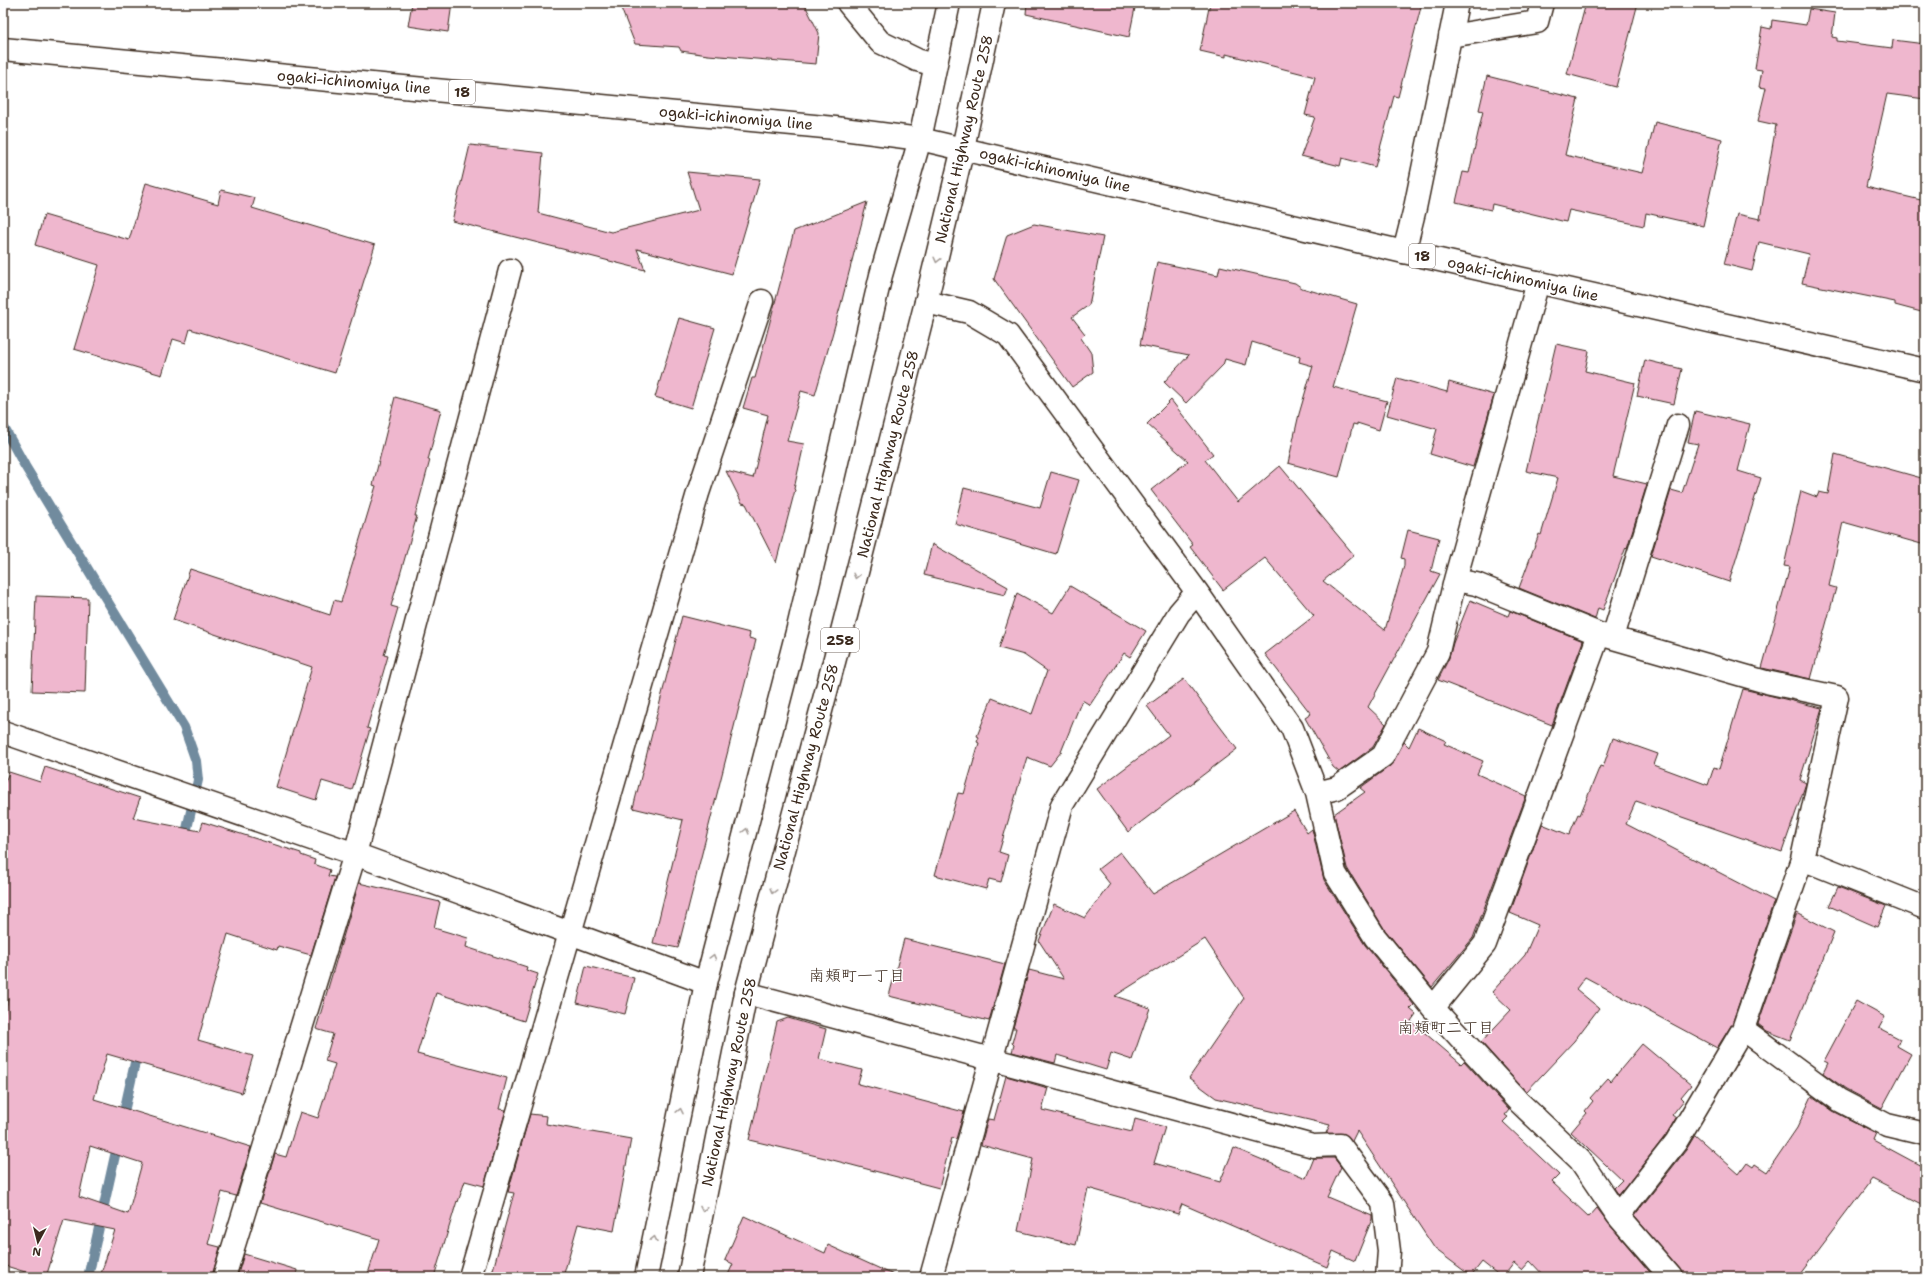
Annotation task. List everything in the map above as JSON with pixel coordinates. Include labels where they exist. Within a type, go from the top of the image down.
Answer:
[{"type":"main road","points":[[848,3],[880,42],[916,60],[935,65]]},
{"type":"main road","name":"258","points":[[646,1277],[706,983],[798,628],[881,275],[920,139],[949,3]]},
{"type":"main road","name":"National Highway Route 258","points":[[689,1277],[746,993],[839,643],[926,302],[963,148],[994,3]]},
{"type":"main road","points":[[1404,252],[1415,208],[1457,3]]},
{"type":"main road","points":[[1450,36],[1537,22],[1542,3]]},
{"type":"main road","name":"ogaki-ichinomiya line","points":[[3,49],[835,128],[920,139],[1404,252],[1925,370]]},
{"type":"main road","points":[[224,1277],[355,854],[510,270]]},
{"type":"main road","points":[[1317,793],[1337,788],[1383,756],[1438,652],[1455,580],[1538,282]]},
{"type":"main road","points":[[470,1277],[698,494],[762,301]]},
{"type":"main road","points":[[926,302],[969,312],[1008,335],[1197,592],[1292,728],[1317,793],[1334,873],[1375,937],[1433,1008],[1520,1102],[1580,1160],[1618,1216],[1671,1277]]},
{"type":"main road","points":[[1433,1008],[1485,944],[1606,635],[1678,425]]},
{"type":"main road","points":[[1455,580],[1476,584],[1606,635],[1766,682],[1837,696],[1802,859],[1743,1029],[1676,1142],[1618,1216]]},
{"type":"main road","points":[[931,1277],[1062,805],[1179,612],[1197,592]]},
{"type":"main road","points":[[3,732],[355,854],[706,983]]},
{"type":"main road","points":[[1802,859],[1925,908]]},
{"type":"main road","points":[[746,993],[993,1058],[1313,1146],[1340,1144],[1383,1203],[1389,1251],[1387,1277]]},
{"type":"main road","points":[[1743,1029],[1839,1100],[1887,1125],[1925,1134]]},
{"type":"building","points":[[412,3],[452,3],[448,32],[408,26]]},
{"type":"building","points":[[619,3],[804,3],[819,33],[816,64],[708,55],[681,51],[679,47],[635,44]]},
{"type":"building","points":[[1027,3],[1136,3],[1129,37],[1026,14]]},
{"type":"building","points":[[1210,3],[1422,3],[1398,97],[1394,96],[1375,167],[1342,158],[1340,166],[1301,156],[1315,117],[1305,115],[1315,77],[1226,54],[1226,57],[1200,51]]},
{"type":"building","points":[[1586,3],[1638,3],[1616,87],[1567,74]]},
{"type":"building","points":[[1809,9],[1835,13],[1832,37],[1837,38],[1837,41],[1892,48],[1893,40],[1925,44],[1925,99],[1887,94],[1866,187],[1925,201],[1925,313],[1895,305],[1895,302],[1802,283],[1809,254],[1759,242],[1752,271],[1724,264],[1737,214],[1760,219],[1776,125],[1758,121],[1766,88],[1759,87],[1762,70],[1755,69],[1762,27],[1771,29],[1772,20],[1806,25]]},
{"type":"building","points":[[1487,76],[1578,99],[1565,155],[1642,173],[1655,122],[1722,139],[1703,226],[1646,213],[1644,226],[1569,210],[1566,222],[1492,204],[1491,210],[1456,202],[1463,172],[1469,173],[1483,111],[1479,110]]},
{"type":"building","points":[[470,145],[543,153],[538,213],[611,232],[699,210],[687,172],[760,179],[732,274],[637,249],[645,270],[452,221]]},
{"type":"building","points":[[146,183],[218,204],[221,190],[255,198],[252,208],[375,245],[335,373],[190,329],[186,343],[173,339],[162,375],[74,349],[99,265],[35,245],[44,215],[129,240]]},
{"type":"building","points":[[867,202],[841,304],[815,395],[801,391],[787,441],[804,444],[795,490],[776,563],[746,504],[742,503],[726,471],[753,478],[768,415],[743,408],[752,378],[755,378],[794,231]]},
{"type":"building","points":[[1034,224],[1103,237],[1089,305],[1072,317],[1085,334],[1081,338],[1091,353],[1093,372],[1072,387],[994,279],[1007,235]]},
{"type":"building","points":[[1157,262],[1218,275],[1220,266],[1295,283],[1302,288],[1357,304],[1333,387],[1387,401],[1379,430],[1357,423],[1357,425],[1353,424],[1339,477],[1288,463],[1299,414],[1313,366],[1299,362],[1300,357],[1252,342],[1246,365],[1225,359],[1223,365],[1186,403],[1164,382],[1189,355],[1140,345]]},
{"type":"building","points":[[679,318],[715,328],[691,408],[655,397]]},
{"type":"building","points":[[1556,344],[1589,351],[1585,371],[1635,383],[1613,476],[1647,484],[1627,548],[1626,547],[1603,610],[1598,608],[1595,619],[1519,588],[1539,534],[1541,535],[1558,478],[1526,471]]},
{"type":"building","points":[[1645,360],[1682,369],[1674,404],[1637,396]]},
{"type":"building","points":[[1397,378],[1447,392],[1449,382],[1494,395],[1473,467],[1430,454],[1437,429],[1387,415]]},
{"type":"building","points":[[395,397],[441,410],[428,460],[430,460],[415,516],[417,516],[391,606],[398,608],[384,655],[388,656],[367,728],[370,729],[352,790],[322,781],[316,800],[276,787],[312,667],[173,620],[190,569],[330,615],[334,600],[341,602],[376,486],[373,485]]},
{"type":"building","points":[[1171,400],[1213,454],[1205,460],[1238,502],[1280,466],[1354,555],[1323,581],[1385,630],[1404,566],[1404,559],[1401,558],[1408,530],[1439,538],[1431,571],[1440,574],[1368,707],[1386,724],[1373,747],[1339,772],[1333,767],[1305,718],[1311,714],[1265,654],[1314,616],[1265,558],[1223,590],[1190,547],[1193,545],[1151,490],[1188,461],[1147,424]]},
{"type":"building","points":[[1695,411],[1750,424],[1738,471],[1761,478],[1729,582],[1651,556],[1671,490],[1682,493],[1698,444],[1688,442]]},
{"type":"building","points":[[1835,454],[1925,479],[1925,545],[1843,522],[1829,586],[1836,588],[1811,679],[1762,668],[1790,567],[1784,566],[1801,491],[1817,497],[1819,492],[1828,494]]},
{"type":"building","points":[[1051,472],[1079,480],[1056,554],[955,524],[964,488],[1040,508]]},
{"type":"building","points":[[932,544],[1008,587],[1005,595],[924,575]]},
{"type":"building","points":[[1070,586],[1146,631],[1130,657],[1124,653],[1090,705],[1082,700],[1061,752],[1050,766],[1027,757],[999,852],[1008,855],[1001,882],[989,879],[986,889],[935,875],[958,793],[964,794],[979,743],[977,742],[979,737],[977,736],[992,698],[1032,714],[1047,671],[1024,655],[999,648],[1017,593],[1053,613]]},
{"type":"building","points":[[36,596],[88,598],[85,693],[32,691]]},
{"type":"building","points":[[1470,600],[1508,616],[1510,611],[1583,641],[1552,725],[1438,680],[1449,658],[1453,643]]},
{"type":"building","points":[[682,616],[750,633],[749,638],[756,640],[678,948],[653,943],[683,820],[633,808]]},
{"type":"building","points":[[1184,679],[1237,749],[1128,832],[1097,789],[1169,735],[1147,706]]},
{"type":"building","points":[[1743,689],[1822,708],[1800,780],[1806,783],[1782,852],[1636,801],[1626,824],[1774,901],[1732,1024],[1717,1048],[1585,977],[1576,989],[1599,1008],[1574,1041],[1526,1092],[1481,1042],[1511,1010],[1492,992],[1525,955],[1538,925],[1510,913],[1542,824],[1569,835],[1578,814],[1580,815],[1600,766],[1603,767],[1613,738],[1658,754],[1654,765],[1708,785],[1714,767],[1719,769]]},
{"type":"building","points":[[1418,728],[1446,741],[1444,744],[1483,761],[1477,774],[1526,796],[1473,938],[1432,987],[1385,930],[1347,868],[1334,814],[1365,792],[1360,788],[1390,766],[1404,742],[1409,747]]},
{"type":"building","points":[[45,767],[140,798],[133,818],[200,831],[203,822],[301,853],[301,855],[315,860],[314,864],[330,870],[328,876],[335,877],[311,955],[278,946],[277,950],[228,934],[198,1040],[253,1056],[242,1093],[107,1054],[94,1099],[251,1147],[236,1196],[222,1192],[208,1244],[220,1247],[212,1277],[100,1277],[115,1230],[64,1220],[46,1277],[41,1277],[3,1265],[3,1020],[8,999],[3,998],[3,787],[9,772],[40,782]],"holes":[[[90,1146],[142,1163],[128,1214],[79,1197]]]},
{"type":"building","points":[[1294,811],[1307,833],[1312,829],[1324,880],[1365,945],[1414,1005],[1410,1009],[1416,1014],[1411,1021],[1461,1064],[1464,1061],[1509,1110],[1505,1115],[1508,1117],[1503,1122],[1559,1175],[1552,1182],[1589,1217],[1597,1208],[1654,1277],[1545,1277],[1530,1261],[1522,1270],[1514,1263],[1503,1277],[1482,1262],[1471,1276],[1435,1249],[1357,1131],[1352,1141],[1345,1134],[1326,1133],[1330,1125],[1216,1098],[1189,1078],[1244,998],[1205,939],[1115,996],[1150,1008],[1132,1060],[1111,1053],[1106,1070],[1057,1055],[1055,1063],[1012,1052],[1014,1045],[1012,1043],[1016,1028],[1013,1028],[1029,970],[1064,979],[1039,941],[1054,904],[1085,918],[1110,884],[1098,869],[1120,852],[1153,894]]},
{"type":"building","points":[[359,883],[440,902],[434,928],[468,938],[466,947],[527,967],[526,970],[538,974],[524,1021],[436,993],[417,1054],[507,1078],[499,1109],[506,1110],[484,1186],[465,1181],[458,1202],[457,1201],[434,1277],[367,1277],[379,1239],[260,1203],[275,1154],[286,1157],[300,1112],[318,1118],[335,1064],[325,1061],[333,1034],[316,1029]]},
{"type":"building","points":[[1838,887],[1886,906],[1877,927],[1829,906]]},
{"type":"building","points":[[1797,913],[1834,932],[1790,1040],[1767,1031],[1758,1024]]},
{"type":"building","points":[[904,939],[1005,964],[989,1021],[889,996]]},
{"type":"building","points":[[586,966],[634,978],[625,1014],[577,1003]]},
{"type":"building","points":[[1856,1001],[1885,1017],[1879,1028],[1900,1039],[1897,1046],[1911,1054],[1882,1108],[1846,1089],[1823,1073],[1828,1063],[1824,1061]]},
{"type":"building","points":[[788,1018],[826,1029],[819,1059],[862,1070],[858,1084],[964,1112],[956,1139],[952,1138],[939,1188],[749,1140],[777,1022]]},
{"type":"building","points":[[1642,1044],[1691,1085],[1681,1097],[1684,1100],[1672,1115],[1676,1118],[1666,1135],[1619,1195],[1614,1188],[1622,1180],[1571,1132],[1587,1113],[1585,1111],[1593,1101],[1590,1098],[1608,1078],[1611,1081]]},
{"type":"building","points":[[1006,1076],[1048,1088],[1042,1110],[1132,1132],[1135,1119],[1165,1127],[1154,1163],[1220,1182],[1234,1148],[1306,1178],[1314,1158],[1334,1158],[1341,1167],[1327,1197],[1372,1216],[1355,1261],[1333,1251],[1327,1267],[1182,1204],[1178,1214],[1088,1188],[1076,1245],[1018,1231],[1033,1159],[981,1145],[988,1119],[994,1120]]},
{"type":"building","points":[[1812,1096],[1833,1111],[1876,1133],[1873,1140],[1925,1168],[1925,1206],[1872,1179],[1798,1277],[1683,1277],[1680,1269],[1634,1216],[1686,1150],[1695,1135],[1739,1174],[1747,1163],[1753,1167],[1755,1164],[1767,1172],[1797,1128]]},
{"type":"building","points":[[530,1114],[547,1116],[546,1124],[631,1139],[614,1231],[578,1224],[563,1277],[491,1277],[514,1193],[508,1192]]},
{"type":"building","points":[[744,1216],[825,1253],[828,1245],[898,1277],[727,1277],[733,1264],[725,1260]]},
{"type":"building","points":[[244,1254],[297,1270],[296,1277],[237,1277]]},
{"type":"waterway","points":[[3,426],[25,466],[184,727],[196,761],[198,780],[184,842]]},
{"type":"waterway","points":[[122,1121],[138,1049]]},
{"type":"waterway","points":[[88,1277],[118,1142]]},
{"type":"district","name":"南頬町一丁目","points":[[857,975]]},
{"type":"district","name":"南頬町二丁目","points":[[1446,1027]]}]
